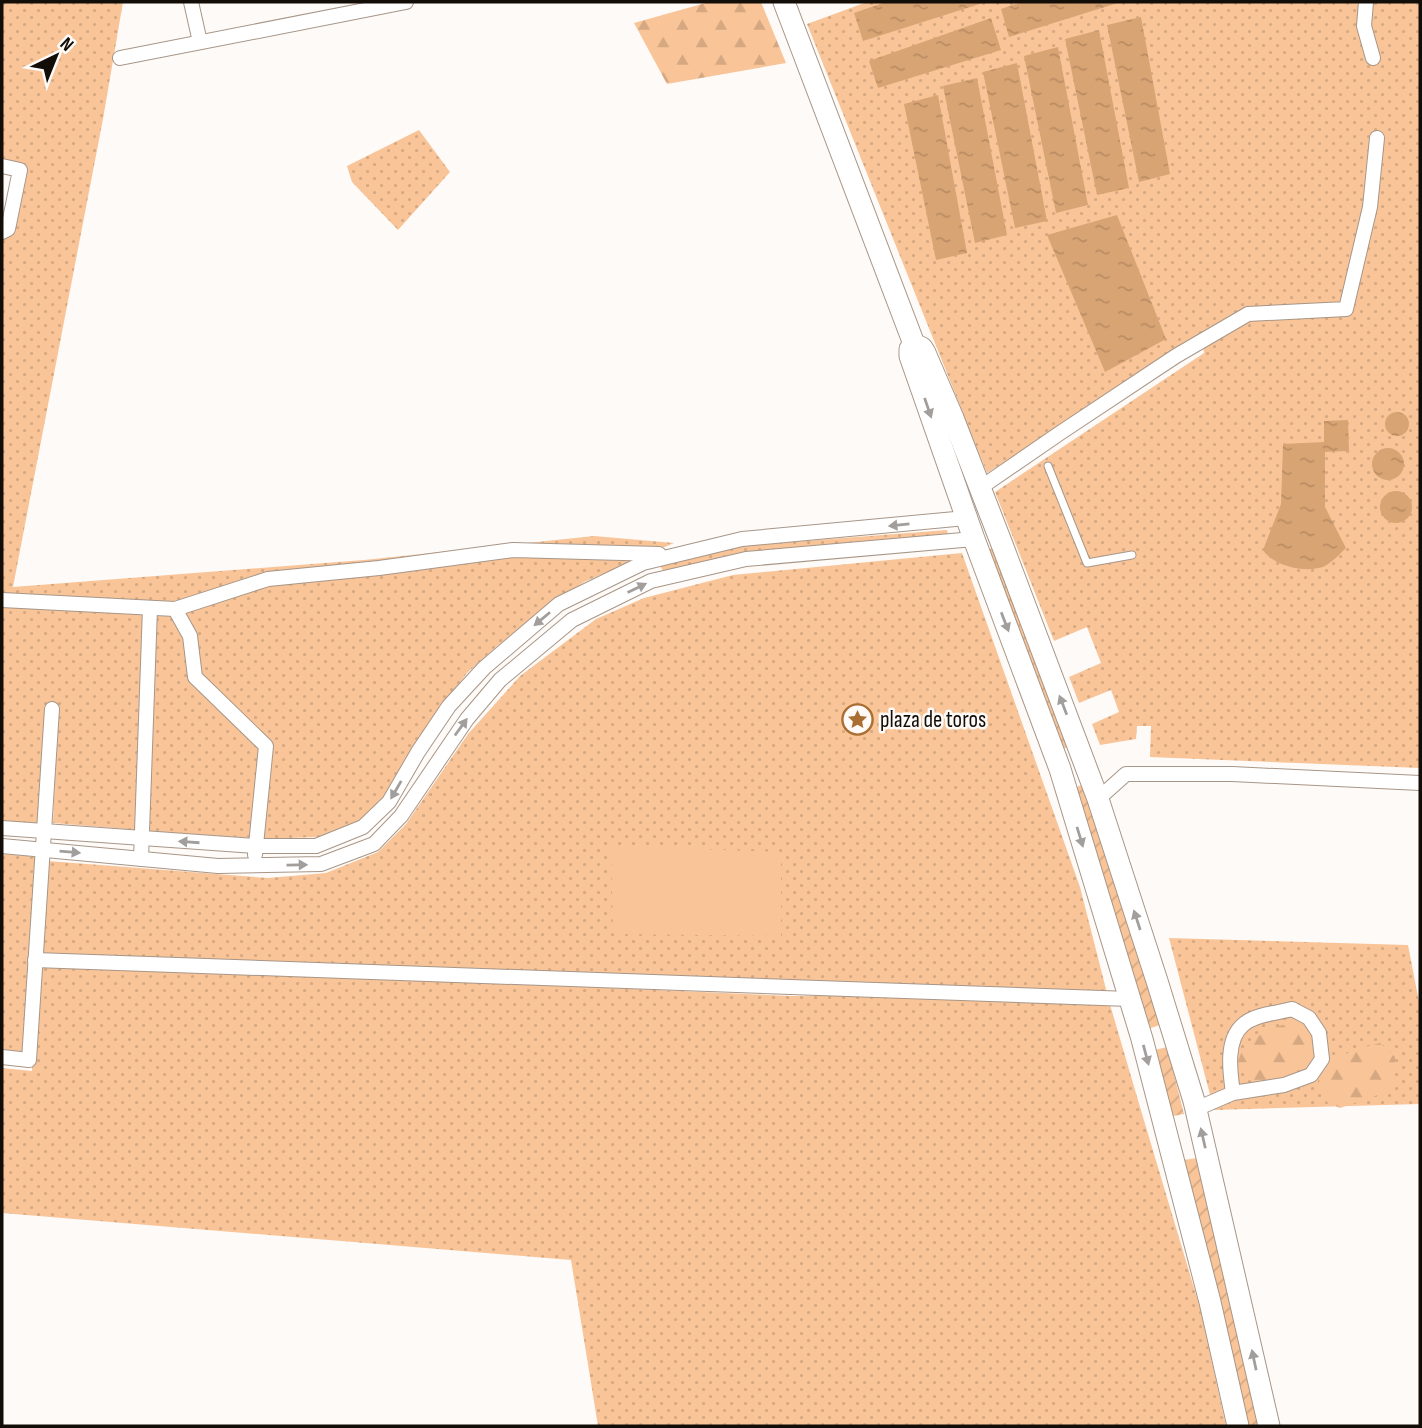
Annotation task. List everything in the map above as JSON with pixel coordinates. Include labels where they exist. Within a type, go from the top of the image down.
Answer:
[{"type":"main road","points":[[783,2],[914,344],[925,353],[953,418],[1098,799],[1196,1109],[1269,1426]]},
{"type":"main road","points":[[914,344],[910,349],[910,356],[974,539],[1049,737],[1130,999],[1207,1289],[1238,1426]]},
{"type":"street","points":[[191,2],[200,42]]},
{"type":"street","points":[[120,58],[200,42],[333,9],[406,2]]},
{"type":"street","points":[[1366,2],[1364,26],[1373,58]]},
{"type":"street","points":[[980,488],[1176,356],[1248,314],[1346,309],[1370,207],[1377,138]]},
{"type":"street","points":[[2,166],[20,170],[8,229],[2,232]]},
{"type":"street","points":[[2,828],[255,846],[316,846],[363,827],[389,802],[449,706],[484,667],[559,604],[643,563],[742,539],[967,518]]},
{"type":"street","points":[[2,846],[218,866],[321,864],[374,844],[401,816],[467,719],[500,680],[572,620],[651,581],[746,559],[974,539]]},
{"type":"street","points":[[2,600],[175,609],[268,579],[379,568],[513,550],[674,555]]},
{"type":"street","points":[[141,859],[150,608]]},
{"type":"street","points":[[175,609],[190,636],[195,677],[266,746],[255,865]]},
{"type":"street","points":[[2,1057],[29,1060],[52,709]]},
{"type":"street","points":[[1098,799],[1126,774],[1232,774],[1420,783]]},
{"type":"street","points":[[35,960],[1130,999]]},
{"type":"street","points":[[1196,1109],[1233,1093],[1284,1085],[1311,1075],[1322,1059],[1319,1034],[1309,1018],[1292,1009],[1245,1022],[1236,1032],[1232,1047],[1229,1069],[1233,1093]]},
{"type":"lane","points":[[1048,466],[1087,563],[1132,555]]},
{"type":"green space","points":[[2,2],[123,2],[13,587],[364,560],[594,536],[674,543],[584,582],[497,646],[467,673],[442,706],[388,792],[373,811],[350,827],[318,837],[261,839],[271,745],[198,676],[178,606],[2,596],[2,237],[24,167],[2,162]]},
{"type":"green space","points":[[709,2],[761,2],[786,63],[667,84],[634,23]]},
{"type":"green space","points":[[867,2],[1420,2],[1420,768],[1150,757],[1151,726],[1137,726],[1136,739],[1100,745],[1092,724],[1119,712],[1111,690],[1079,703],[1069,677],[1101,663],[1087,627],[1054,641],[995,492],[1204,353],[1202,335],[987,473],[807,24]]},
{"type":"green space","points":[[419,130],[450,172],[398,230],[352,182],[347,166]]},
{"type":"green space","points":[[947,530],[948,535],[664,572],[660,566],[740,546]]},
{"type":"green space","points":[[996,547],[1072,746],[1062,749],[988,550]]},
{"type":"green space","points":[[962,553],[1080,887],[1109,1001],[1200,1308],[1226,1426],[598,1426],[571,1260],[2,1213],[2,1068],[32,1071],[48,861],[268,878],[326,873],[378,852],[406,824],[468,734],[520,676],[596,619],[644,598],[733,575]],"holes":[[[567,986],[864,996],[793,996]]]},
{"type":"green space","points":[[2,604],[146,611],[138,830],[53,823],[58,707],[42,825],[2,822]]},
{"type":"green space","points":[[154,612],[173,613],[185,639],[191,680],[261,748],[253,838],[146,831]]},
{"type":"green space","points":[[1084,784],[1160,1025],[1148,1029],[1074,788]]},
{"type":"green space","points":[[611,846],[781,852],[781,936],[613,934]]},
{"type":"green space","points":[[2,854],[40,857],[26,1063],[2,1060]]},
{"type":"green space","points":[[1169,938],[1408,945],[1420,1007],[1420,1104],[1214,1110]]},
{"type":"green space","points":[[1300,1020],[1315,1034],[1316,1057],[1309,1068],[1260,1085],[1248,1079],[1238,1062],[1248,1044],[1262,1033]]},
{"type":"green space","points":[[1380,1043],[1395,1057],[1395,1079],[1389,1091],[1340,1108],[1327,1102],[1318,1085],[1328,1067],[1342,1056]]},
{"type":"green space","points":[[1167,1047],[1184,1114],[1173,1116],[1155,1050]]},
{"type":"green space","points":[[1197,1158],[1260,1426],[1248,1426],[1184,1160]]},
{"type":"water","points":[[886,2],[986,2],[863,41],[854,13]]},
{"type":"water","points":[[1022,2],[1121,2],[1009,37],[1001,9]]},
{"type":"water","points":[[1141,17],[1170,174],[1139,182],[1107,25]]},
{"type":"water","points":[[991,18],[1001,50],[878,88],[869,61]]},
{"type":"water","points":[[1099,30],[1129,188],[1097,195],[1065,39]]},
{"type":"water","points":[[1058,47],[1088,205],[1056,213],[1024,56]]},
{"type":"water","points":[[1017,63],[1047,221],[1015,228],[983,72]]},
{"type":"water","points":[[977,78],[1007,235],[975,243],[943,86]]},
{"type":"water","points":[[938,95],[967,253],[936,260],[904,104]]},
{"type":"water","points":[[1117,215],[1166,339],[1105,372],[1047,235]]},
{"type":"water","points":[[1397,412],[1405,416],[1409,424],[1405,432],[1397,436],[1389,432],[1385,424],[1389,416]]},
{"type":"water","points":[[1348,420],[1349,451],[1325,452],[1325,507],[1346,548],[1328,564],[1318,568],[1300,569],[1282,564],[1263,550],[1281,504],[1283,444],[1324,442],[1324,421]]},
{"type":"water","points":[[1388,448],[1399,453],[1404,464],[1399,475],[1388,480],[1377,475],[1372,464],[1377,453]]},
{"type":"water","points":[[1396,491],[1407,496],[1412,507],[1407,518],[1396,523],[1385,518],[1380,507],[1385,496]]},
{"type":"place","name":"plaza de toros","points":[[857,720]]}]
